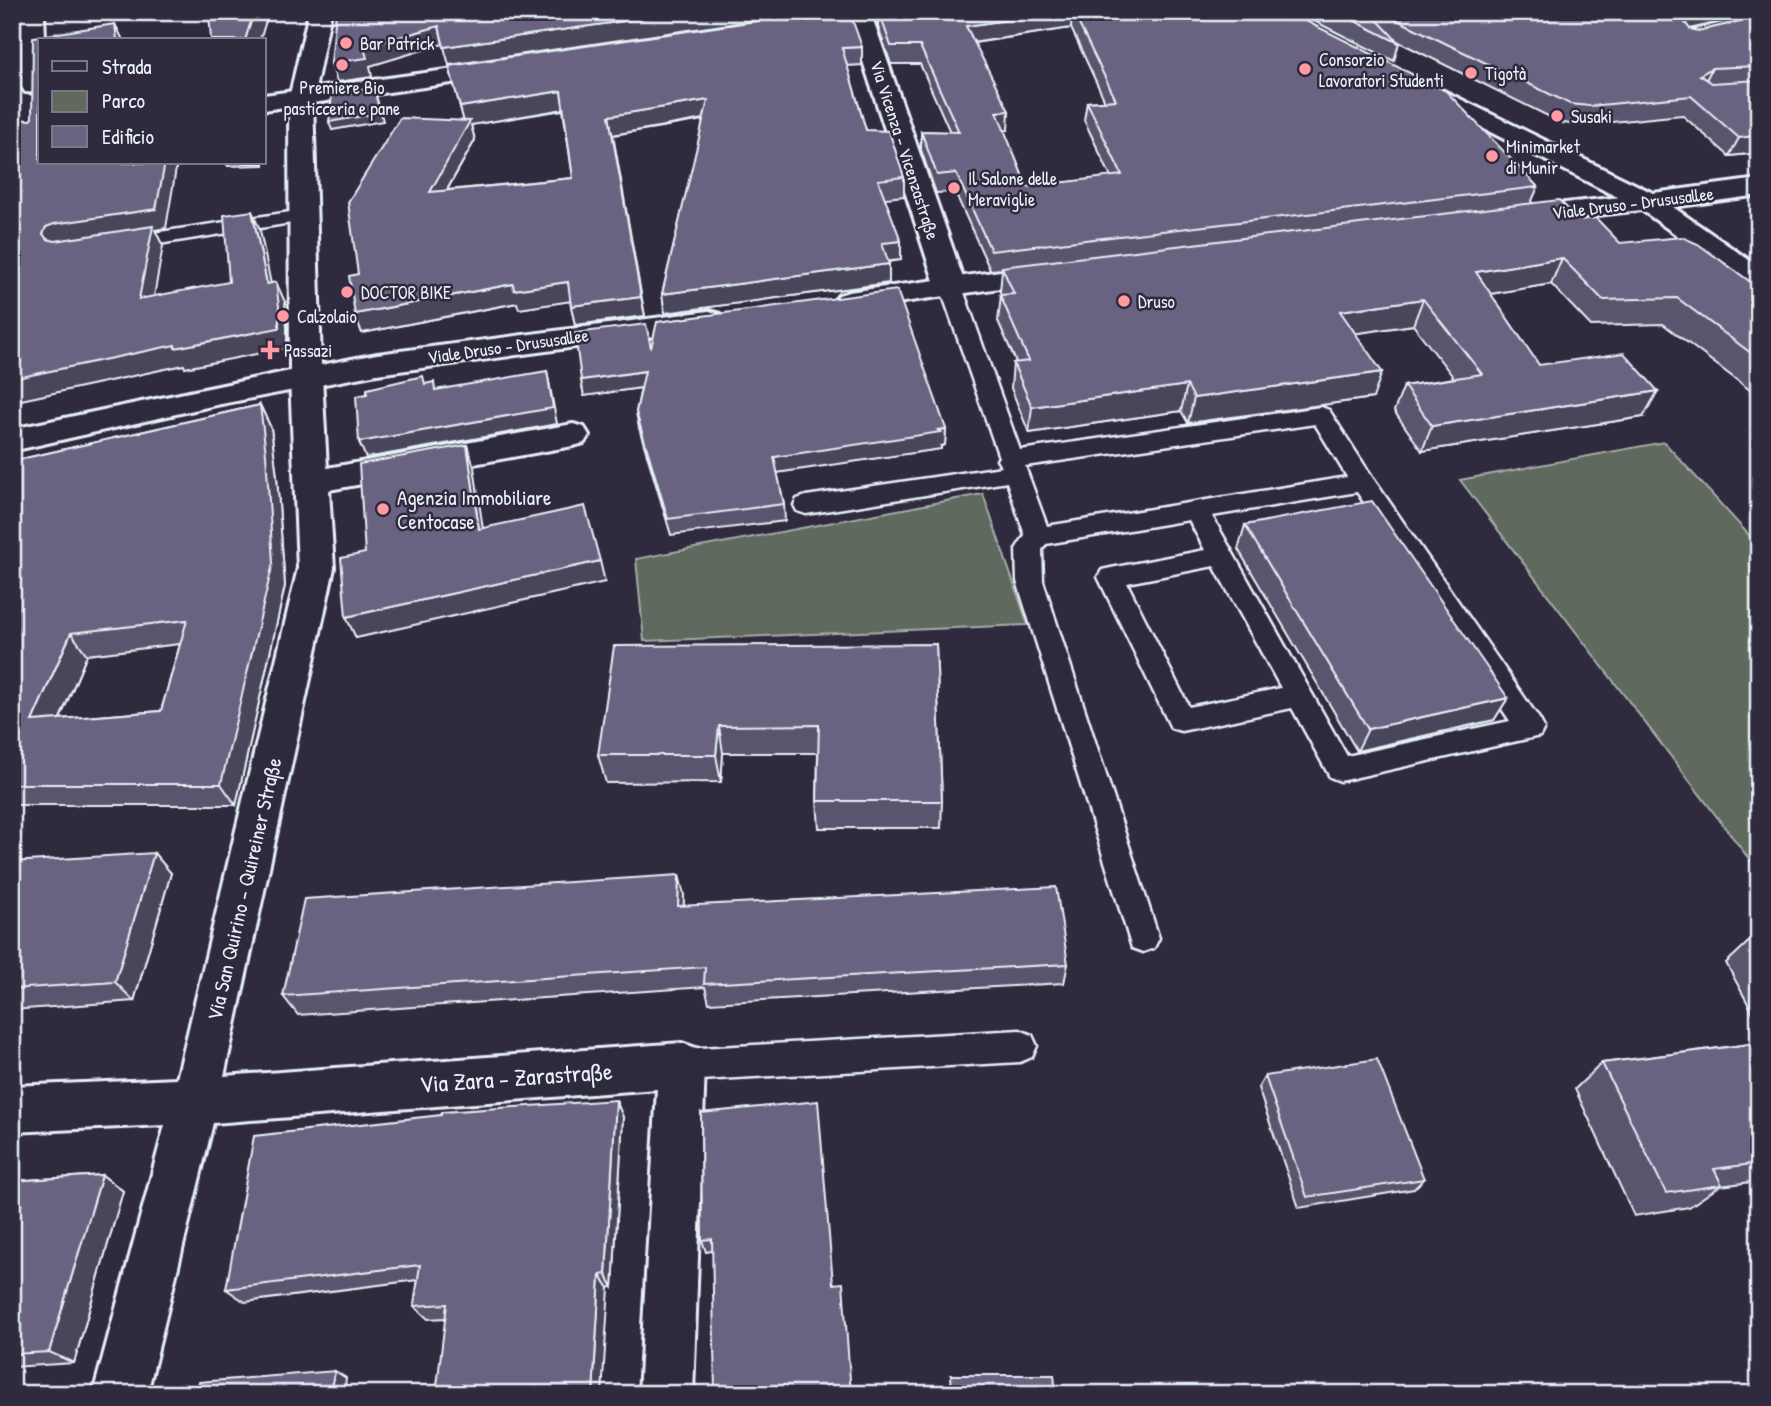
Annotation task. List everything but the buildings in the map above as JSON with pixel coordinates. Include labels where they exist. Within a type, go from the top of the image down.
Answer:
[{"type":"street","points":[[33,12],[34,105]]},
{"type":"street","name":"Via San Quirino - Quireiner Straße","points":[[120,1394],[195,1101],[316,568],[306,377],[301,99],[320,12]]},
{"type":"street","points":[[779,28],[867,13]]},
{"type":"street","name":"Via Vicenza - Vicenzastraße","points":[[867,13],[951,287]]},
{"type":"street","points":[[266,103],[533,65]]},
{"type":"street","points":[[1394,74],[1649,202],[1759,281]]},
{"type":"street","name":"Viale Druso - Drususallee","points":[[1493,219],[1759,187]]},
{"type":"street","points":[[826,304],[1082,270]]},
{"type":"street","name":"Viale Druso - Drususallee","points":[[12,440],[377,364],[743,315]]},
{"type":"street","points":[[311,482],[573,435]]},
{"type":"street","points":[[666,1394],[682,1065]]},
{"type":"street","name":"Via Zara - Zarastraße","points":[[12,1110],[195,1101],[682,1065]]},
{"type":"lane","points":[[106,246],[303,216]]},
{"type":"lane","points":[[951,287],[1038,536]]},
{"type":"lane","points":[[806,505],[1321,415],[1363,483],[1530,728],[1340,769],[1195,510]]},
{"type":"lane","points":[[1143,938],[1030,581],[1029,549],[1038,536],[1363,483]]},
{"type":"lane","points":[[1221,556],[1111,577],[1181,720],[1299,695]]},
{"type":"lane","name":"Via Zara - Zarastraße","points":[[682,1065],[1020,1046]]},
{"type":"green space","points":[[1664,442],[1759,546],[1759,872],[1460,480]]},
{"type":"green space","points":[[983,494],[1028,625],[644,641],[636,559]]},
{"type":"place","name":"Bar Patrick","points":[[346,43]]},
{"type":"place","name":"Premiere Bio pasticceria e pane","points":[[342,65]]},
{"type":"place","name":"Consorzio Lavoratori Studenti","points":[[1305,69]]},
{"type":"place","name":"Tigotà","points":[[1471,73]]},
{"type":"place","name":"Susaki","points":[[1557,116]]},
{"type":"place","name":"Minimarket di Munir","points":[[1492,156]]},
{"type":"place","name":"Il Salone delle Meraviglie","points":[[954,188]]},
{"type":"place","name":"DOCTOR BIKE","points":[[347,292]]},
{"type":"place","name":"Druso","points":[[1124,301]]},
{"type":"place","name":"Calzolaio","points":[[283,316]]},
{"type":"place","name":"Passazi","points":[[270,350]]},
{"type":"place","name":"Agenzia Immobiliare Centocase","points":[[383,509]]}]
